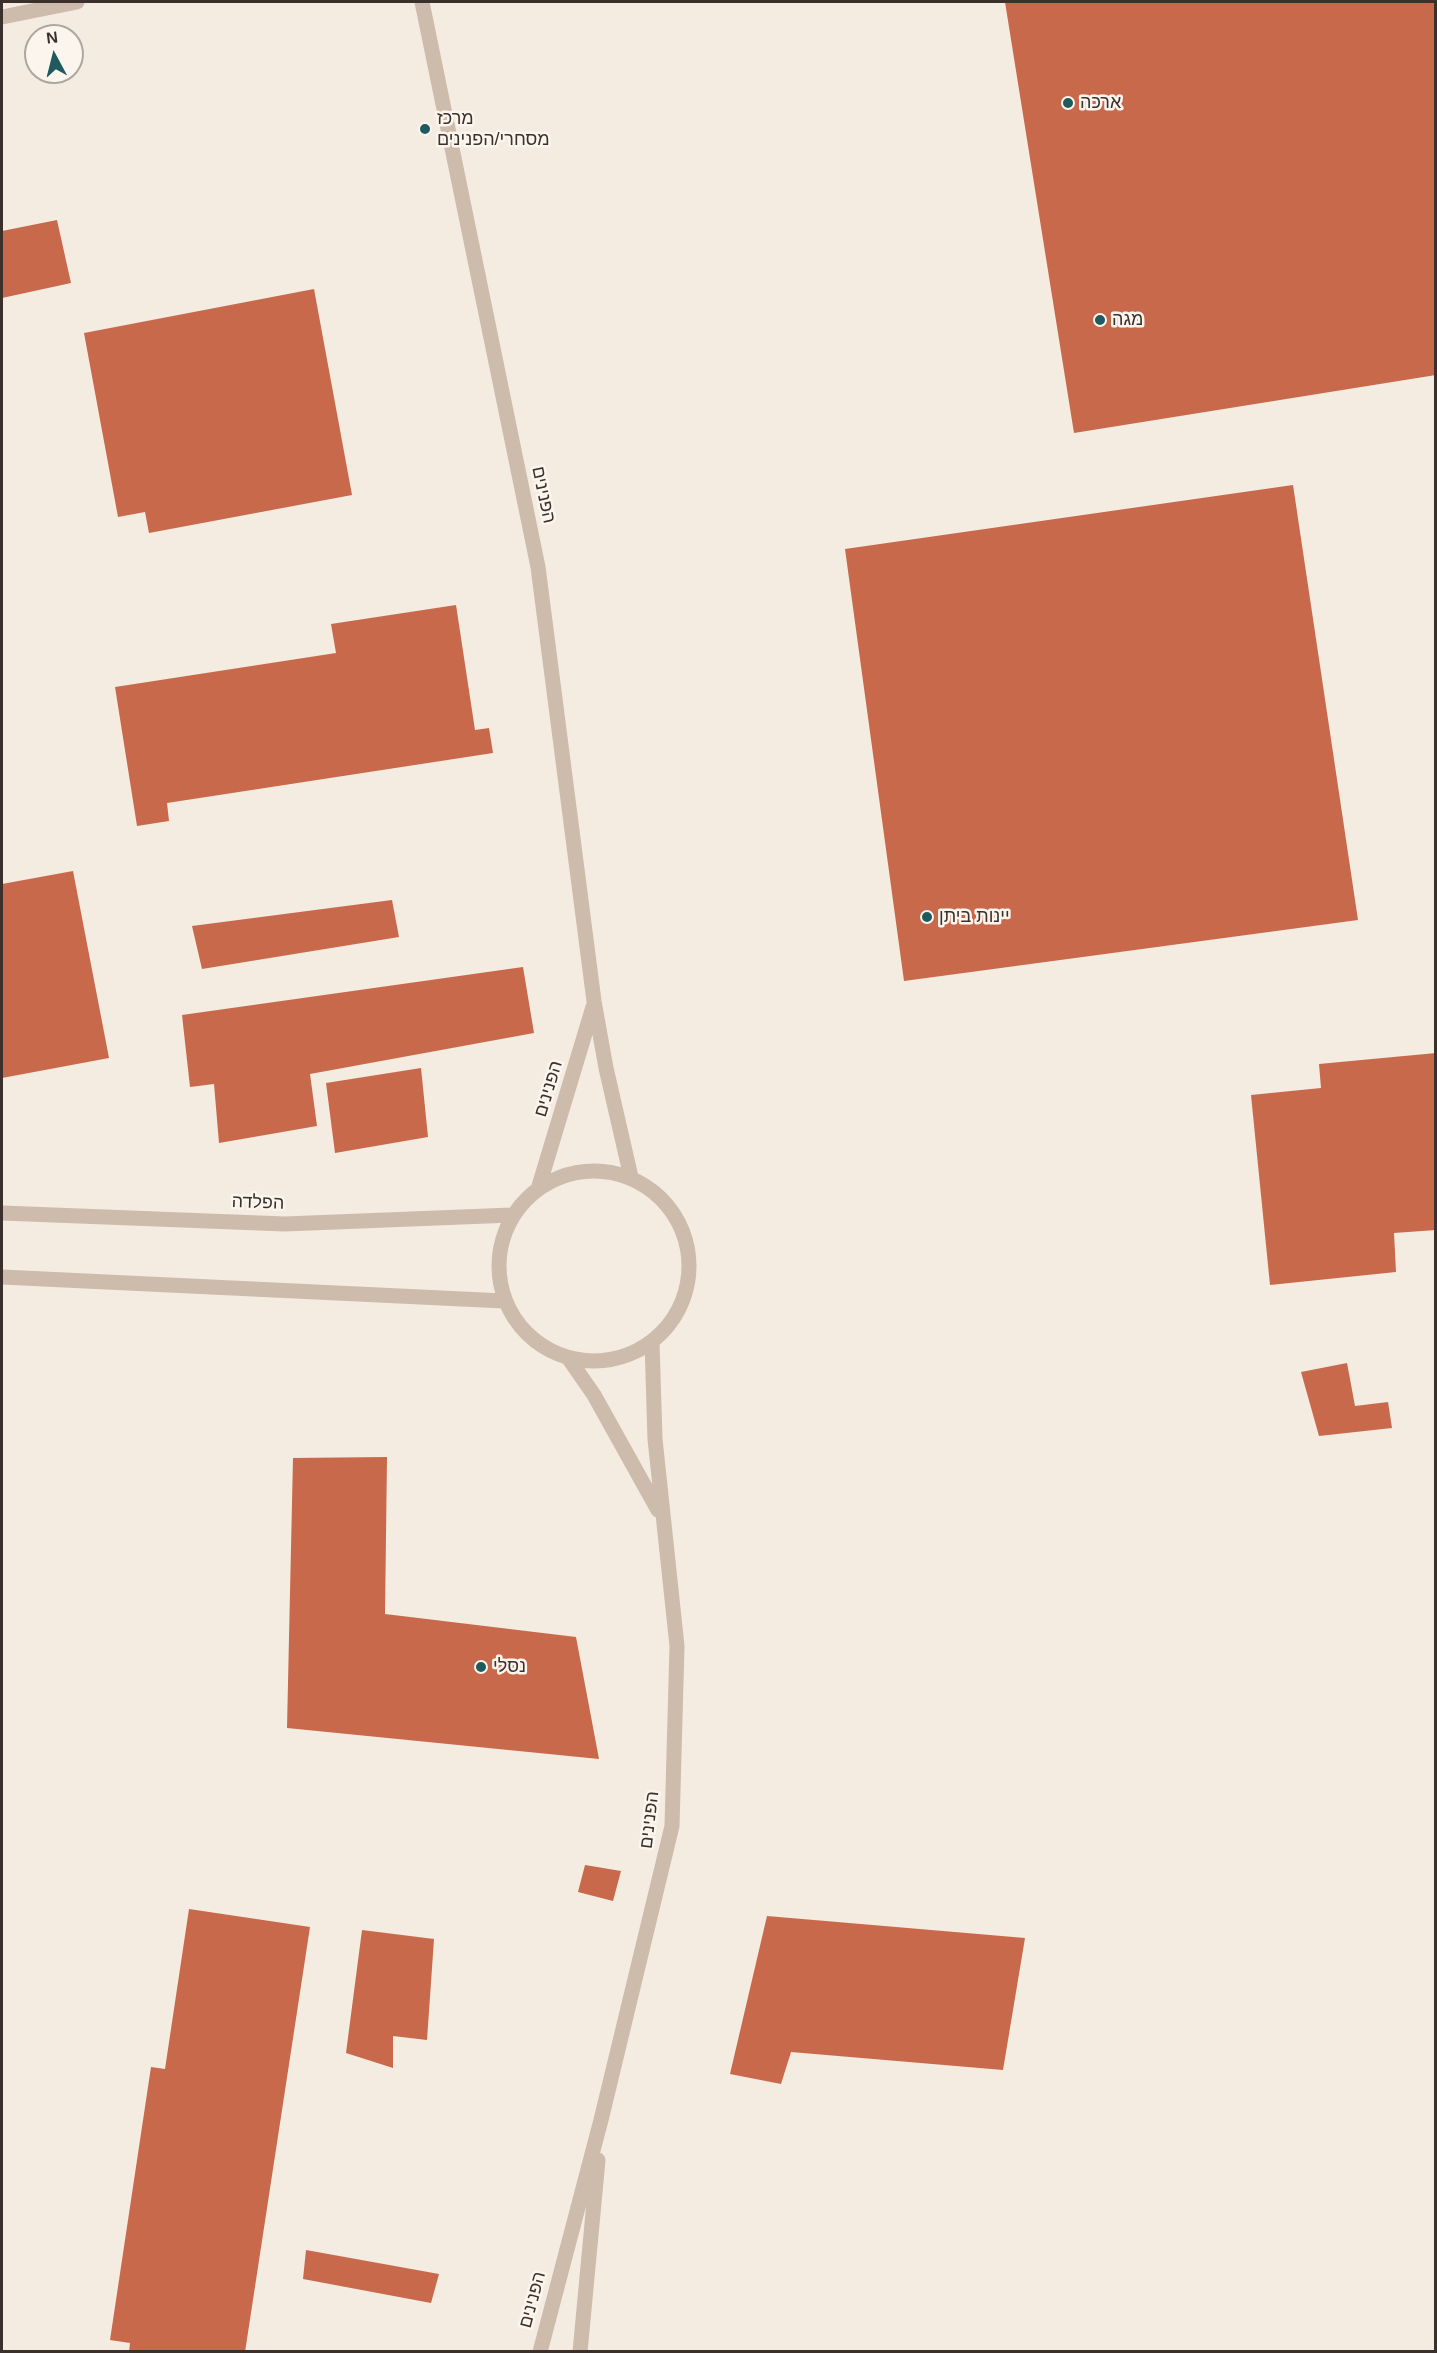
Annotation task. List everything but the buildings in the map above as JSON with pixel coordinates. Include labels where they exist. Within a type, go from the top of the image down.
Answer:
[{"type":"street","points":[[2,17],[77,2]]},
{"type":"street","name":"הפנינים","points":[[422,2],[538,567],[594,1001],[606,1068],[631,1177]]},
{"type":"street","name":"הפנינים","points":[[539,1186],[594,1001]]},
{"type":"street","points":[[600,1170],[631,1177],[655,1191],[673,1211],[685,1236],[690,1263],[686,1292],[674,1319],[652,1342],[627,1355],[598,1359],[569,1359],[541,1347],[519,1327],[504,1301],[497,1272],[500,1242],[512,1215],[539,1186],[568,1173],[600,1170]]},
{"type":"street","name":"הפלדה","points":[[2,1213],[285,1224],[512,1215]]},
{"type":"street","points":[[2,1276],[504,1301]]},
{"type":"street","name":"הפנינים","points":[[540,2352],[602,2120],[672,1826],[676,1646],[655,1439],[652,1342]]},
{"type":"street","name":"הפנינים","points":[[569,1359],[594,1395],[663,1518]]},
{"type":"street","name":"הפנינים","points":[[580,2352],[602,2120]]},
{"type":"place","name":"ארכה","points":[[1068,103]]},
{"type":"place","name":"מרכז מסחרי/הפנינים","points":[[425,129]]},
{"type":"place","name":"מגה","points":[[1100,320]]},
{"type":"place","name":"יינות ביתן","points":[[927,917]]},
{"type":"place","name":"נסלי","points":[[481,1667]]}]
